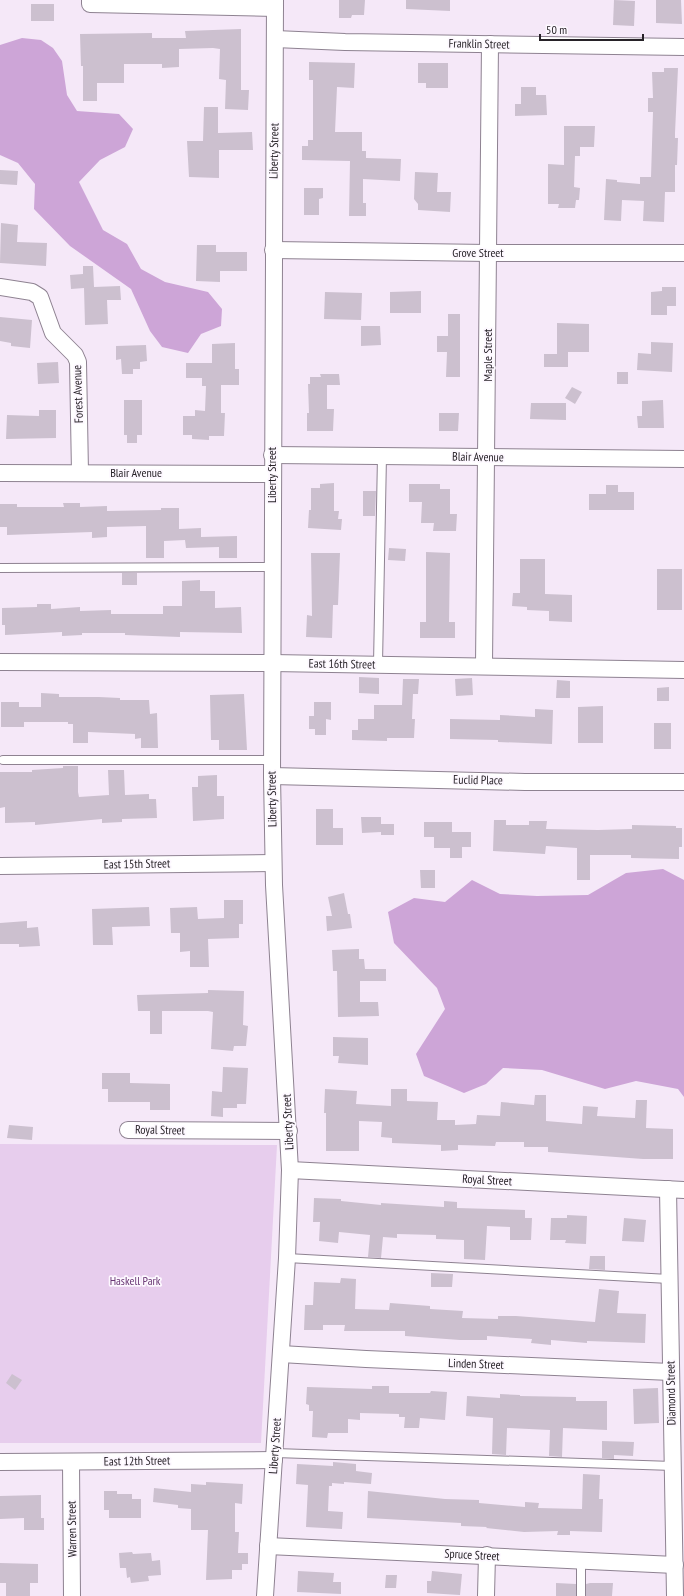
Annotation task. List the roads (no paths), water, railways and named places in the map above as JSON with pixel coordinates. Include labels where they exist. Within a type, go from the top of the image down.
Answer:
[{"type":"street","points":[[90,2],[275,4]]},
{"type":"street","name":"Liberty Street","points":[[265,1596],[287,1258],[290,1170],[273,863],[272,250],[275,4]]},
{"type":"street","name":"Franklin Street","points":[[275,38],[345,42],[684,47]]},
{"type":"street","name":"Maple Street","points":[[484,665],[490,44]]},
{"type":"street","name":"Grove Street","points":[[272,250],[488,253],[684,253]]},
{"type":"street","name":"Forest Avenue","points":[[0,288],[32,292],[40,297],[53,332],[75,355],[78,362],[80,473]]},
{"type":"street","name":"Blair Avenue","points":[[272,455],[684,459]]},
{"type":"street","name":"Blair Avenue","points":[[0,473],[272,474]]},
{"type":"street","name":"East 16th Street","points":[[0,662],[484,665],[684,670]]},
{"type":"street","name":"Euclid Place","points":[[272,768],[525,782],[684,782]]},
{"type":"street","name":"East 15th Street","points":[[0,866],[273,863]]},
{"type":"street","name":"Royal Street","points":[[128,1130],[289,1131]]},
{"type":"street","name":"Royal Street","points":[[290,1170],[684,1190]]},
{"type":"street","name":"Diamond Street","points":[[668,1189],[675,1596]]},
{"type":"street","name":"Linden Street","points":[[281,1354],[366,1360],[671,1372]]},
{"type":"street","name":"East 12th Street","points":[[0,1462],[71,1462],[274,1456]]},
{"type":"street","name":"Warren Street","points":[[71,1462],[72,1596]]},
{"type":"street","name":"Spruce Street","points":[[268,1546],[487,1555],[675,1565]]},
{"type":"street","points":[[486,1596],[487,1555]]},
{"type":"lane","points":[[378,664],[382,456]]},
{"type":"lane","points":[[0,568],[272,567]]},
{"type":"lane","points":[[3,760],[272,768]]},
{"type":"lane","points":[[287,1258],[669,1279]]},
{"type":"lane","points":[[274,1456],[673,1466]]},
{"type":"lane","points":[[581,1560],[581,1596]]},
{"type":"park label","name":"Haskell Park","points":[[135,1281]]}]
